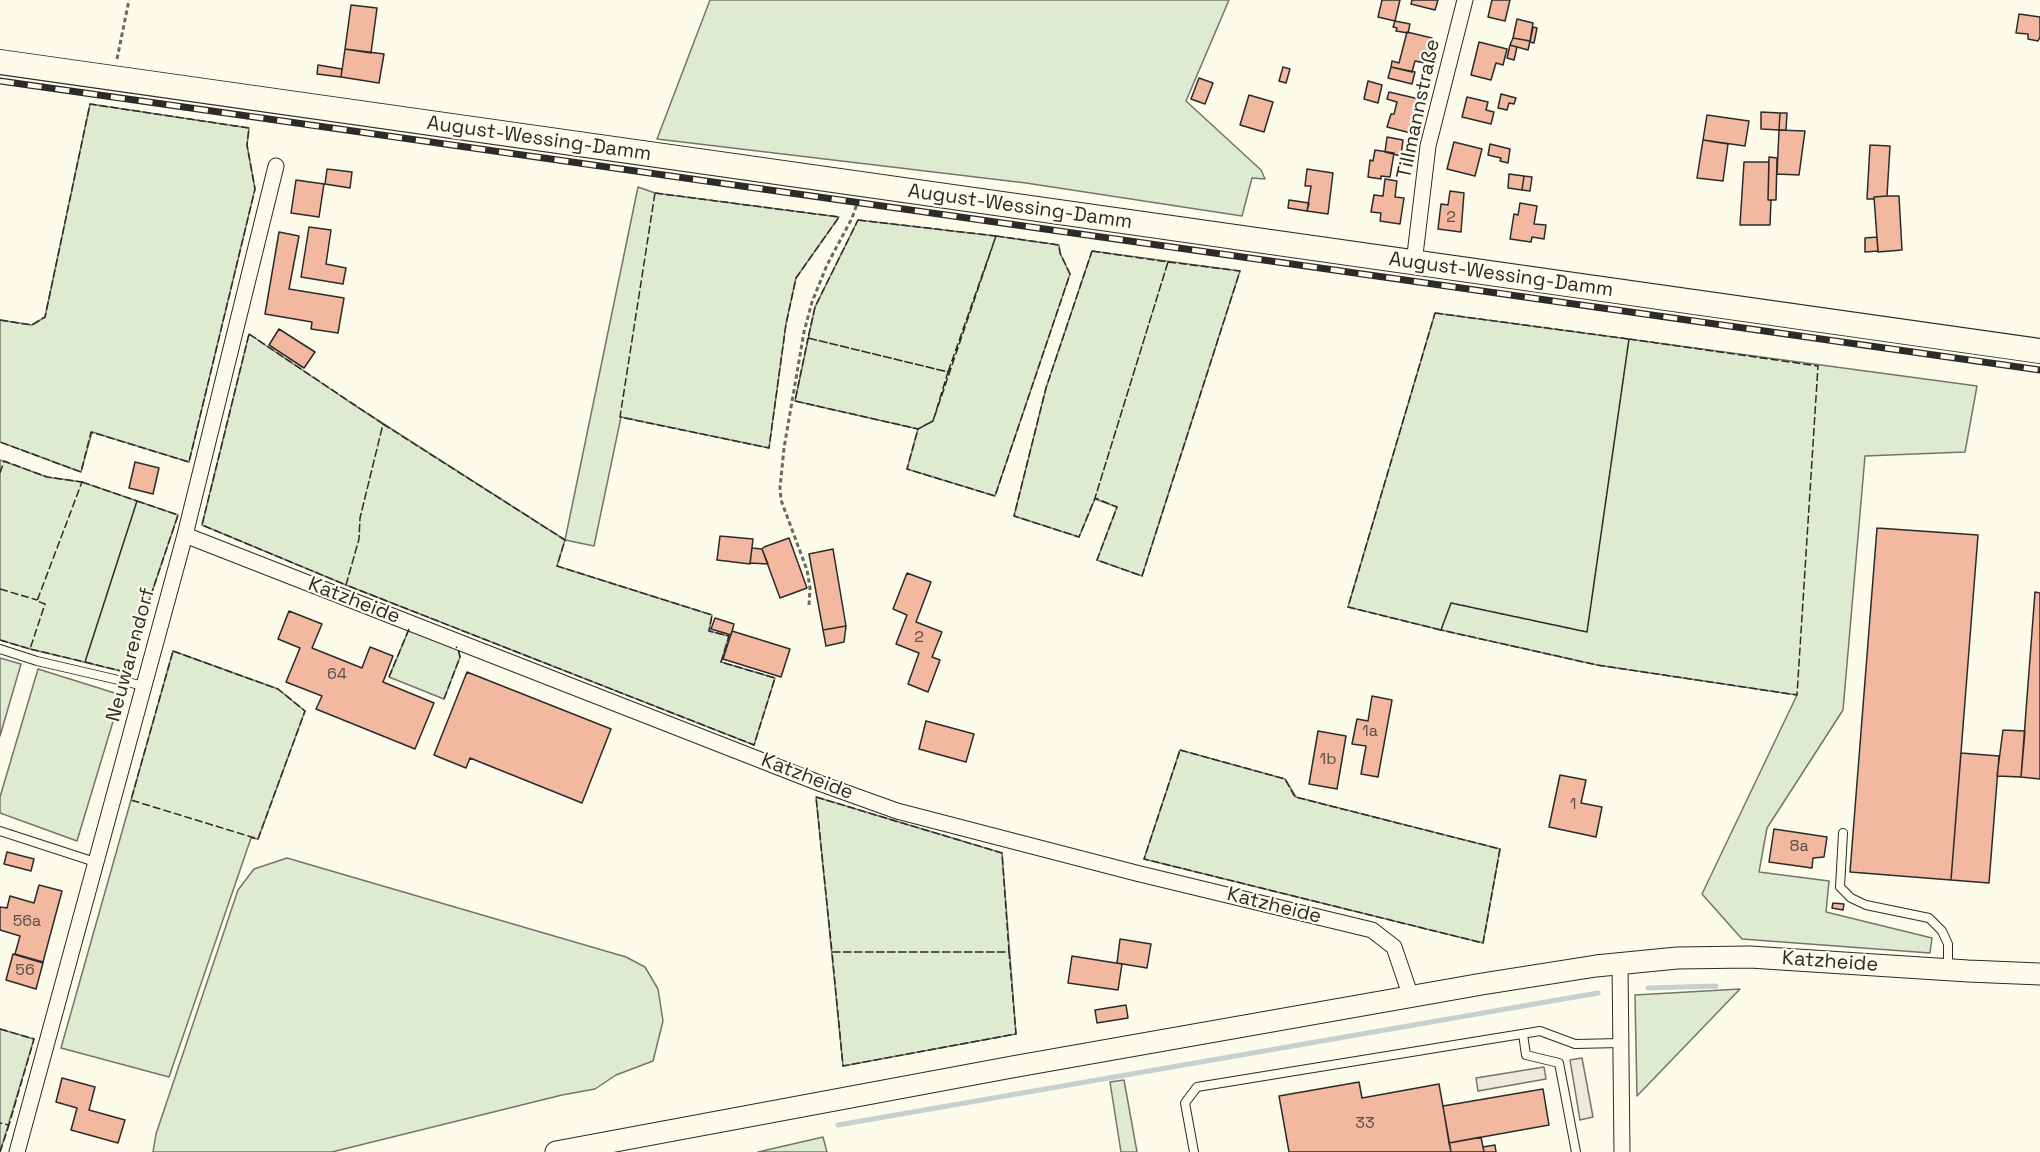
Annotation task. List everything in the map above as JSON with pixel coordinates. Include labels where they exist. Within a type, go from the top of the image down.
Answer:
[{"type":"main road","name":"August-Wessing-Damm","points":[[0,62],[2040,351]]},
{"type":"street","name":"Tillmannstraße","points":[[1414,263],[1428,146],[1465,0]]},
{"type":"street","name":"Neuwarendorf","points":[[17,1152],[185,536],[276,166]]},
{"type":"street","name":"Katzheide","points":[[185,536],[819,783],[897,811],[1136,873],[1372,930],[1394,947],[1412,997]]},
{"type":"street","name":"Katzheide","points":[[556,1152],[1000,1070],[1412,997],[1620,963],[1677,958],[1750,957],[2040,974]]},
{"type":"street","points":[[1620,963],[1622,1152]]},
{"type":"lane","points":[[0,650],[144,686]]},
{"type":"lane","points":[[0,831],[95,862]]},
{"type":"lane","points":[[1844,833],[1840,887],[1851,898],[1866,905],[1929,918],[1942,930],[1948,944],[1948,970]]},
{"type":"lane","points":[[1194,1152],[1185,1102],[1197,1087],[1540,1031],[1575,1044],[1621,1043]]},
{"type":"lane","points":[[1523,1034],[1526,1055],[1559,1063],[1576,1152]]},
{"type":"path","points":[[118,51],[129,0]]},
{"type":"path","points":[[809,605],[810,588],[807,570],[782,500],[780,488],[784,448],[804,332],[812,302],[827,265],[854,212]]},
{"type":"green space","points":[[710,0],[1229,0],[1186,101],[1261,170],[1265,179],[1252,178],[1242,216],[1026,183],[657,139]]},
{"type":"green space","points":[[90,104],[249,128],[247,145],[255,189],[189,462],[92,432],[81,472],[0,442],[0,320],[32,325],[45,317]]},
{"type":"green space","points":[[638,187],[655,193],[839,217],[796,278],[786,324],[769,448],[621,417],[594,546],[565,540]]},
{"type":"green space","points":[[858,220],[1059,245],[1060,253],[1070,274],[995,496],[907,469],[918,429],[795,401],[815,307]]},
{"type":"green space","points":[[1092,251],[1240,271],[1142,576],[1097,560],[1117,507],[1095,499],[1079,537],[1014,516],[1046,388]]},
{"type":"green space","points":[[1435,313],[1977,386],[1965,452],[1865,456],[1843,710],[1767,828],[1759,872],[1829,881],[1826,912],[1932,938],[1930,953],[1742,939],[1702,894],[1797,695],[1597,665],[1348,607]]},
{"type":"green space","points":[[249,334],[351,403],[565,540],[557,566],[712,615],[709,631],[729,636],[721,662],[775,678],[754,745],[346,585],[202,525]]},
{"type":"green space","points":[[0,460],[47,477],[82,482],[178,515],[125,672],[0,640]]},
{"type":"green space","points":[[409,629],[458,648],[460,657],[444,699],[389,677]]},
{"type":"green space","points":[[173,651],[278,689],[305,711],[258,839],[251,838],[169,1077],[61,1048]]},
{"type":"green space","points":[[0,658],[21,664],[0,736]]},
{"type":"green space","points":[[38,669],[121,695],[77,841],[0,813],[0,797]]},
{"type":"green space","points":[[1180,750],[1285,779],[1296,797],[1500,849],[1483,943],[1144,859]]},
{"type":"green space","points":[[816,797],[1002,853],[1016,1034],[843,1066]]},
{"type":"green space","points":[[287,858],[626,957],[645,967],[658,989],[663,1021],[653,1061],[616,1075],[595,1089],[562,1095],[332,1152],[153,1152],[156,1134],[238,890],[254,869]]},
{"type":"green space","points":[[1740,989],[1637,1096],[1635,995]]},
{"type":"green space","points":[[0,1029],[34,1039],[0,1152]]},
{"type":"green space","points":[[1124,1080],[1137,1152],[1121,1152],[1110,1082]]},
{"type":"green space","points":[[823,1137],[827,1152],[758,1152]]},
{"type":"shaded area","points":[[1582,1058],[1593,1117],[1580,1120],[1570,1060]]},
{"type":"shaded area","points":[[1544,1067],[1546,1079],[1478,1091],[1476,1078]]},
{"type":"building","points":[[1382,0],[1400,0],[1395,21],[1378,17]]},
{"type":"building","points":[[1412,0],[1438,0],[1435,10],[1411,4]]},
{"type":"building","points":[[1492,0],[1510,0],[1505,21],[1488,17]]},
{"type":"building","points":[[351,5],[377,8],[371,53],[345,49]]},
{"type":"building","points":[[2019,14],[2040,17],[2038,41],[2028,39],[2028,34],[2016,33]]},
{"type":"building","points":[[1517,19],[1533,23],[1530,41],[1513,38]]},
{"type":"building","points":[[1395,21],[1410,24],[1408,33],[1396,31],[1397,28],[1393,27]]},
{"type":"building","points":[[1533,27],[1537,28],[1534,43],[1530,42]]},
{"type":"building","points":[[1407,32],[1432,38],[1425,63],[1415,61],[1412,72],[1391,67],[1392,61],[1399,63]]},
{"type":"building","points":[[1513,38],[1530,41],[1528,50],[1510,45]]},
{"type":"building","points":[[1479,42],[1507,49],[1503,65],[1496,63],[1491,80],[1471,75]]},
{"type":"building","points":[[1510,45],[1517,47],[1514,60],[1507,58]]},
{"type":"building","points":[[345,49],[384,54],[379,83],[341,77]]},
{"type":"building","points":[[318,65],[342,69],[341,77],[317,74]]},
{"type":"building","points":[[1283,67],[1290,69],[1286,83],[1279,81]]},
{"type":"building","points":[[1391,67],[1415,72],[1412,84],[1388,78]]},
{"type":"building","points":[[1199,78],[1213,83],[1205,104],[1191,99]]},
{"type":"building","points":[[1368,81],[1382,85],[1378,103],[1364,99]]},
{"type":"building","points":[[1389,92],[1419,99],[1411,133],[1387,127],[1397,102],[1387,99]]},
{"type":"building","points":[[1501,94],[1516,98],[1514,104],[1509,103],[1507,110],[1498,108]]},
{"type":"building","points":[[1249,95],[1273,102],[1264,132],[1240,125]]},
{"type":"building","points":[[1467,97],[1488,102],[1486,110],[1494,112],[1491,124],[1462,117]]},
{"type":"building","points":[[1761,112],[1780,113],[1779,130],[1761,129]]},
{"type":"building","points":[[1780,113],[1787,113],[1786,130],[1779,130]]},
{"type":"building","points":[[1707,115],[1749,121],[1745,146],[1703,140]]},
{"type":"building","points":[[1779,130],[1805,131],[1799,175],[1777,174]]},
{"type":"building","points":[[1387,137],[1403,140],[1401,156],[1385,152]]},
{"type":"building","points":[[1703,140],[1728,144],[1723,181],[1697,178]]},
{"type":"building","points":[[1454,142],[1482,149],[1475,176],[1447,169]]},
{"type":"building","points":[[1490,144],[1510,149],[1508,163],[1500,161],[1501,158],[1488,155]]},
{"type":"building","points":[[1870,145],[1890,146],[1887,196],[1874,197],[1874,199],[1867,199]]},
{"type":"building","points":[[1375,150],[1394,153],[1390,177],[1381,176],[1381,179],[1368,177],[1370,160],[1373,161]]},
{"type":"building","points":[[1769,157],[1777,158],[1776,200],[1768,200]]},
{"type":"building","points":[[1744,162],[1769,162],[1770,225],[1740,225]]},
{"type":"building","points":[[327,169],[352,172],[350,188],[325,184]]},
{"type":"building","points":[[1307,169],[1333,173],[1328,214],[1307,211],[1311,186],[1305,186]]},
{"type":"building","points":[[1509,174],[1524,176],[1522,190],[1508,188]]},
{"type":"building","points":[[1524,176],[1532,177],[1530,191],[1522,190]]},
{"type":"building","points":[[1385,179],[1397,181],[1395,197],[1404,198],[1400,224],[1380,221],[1381,213],[1371,212],[1374,195],[1383,196]]},
{"type":"building","points":[[296,180],[324,184],[319,217],[291,213]]},
{"type":"building","points":[[1450,191],[1464,193],[1461,232],[1438,229],[1441,204],[1448,205]]},
{"type":"building","points":[[1899,196],[1902,250],[1878,252],[1874,197]]},
{"type":"building","points":[[1289,200],[1309,203],[1307,211],[1288,208]]},
{"type":"building","points":[[1520,203],[1537,206],[1534,224],[1546,225],[1544,239],[1532,237],[1531,242],[1510,239],[1514,214],[1518,215]]},
{"type":"building","points":[[309,227],[331,230],[326,264],[346,268],[343,284],[301,277]]},
{"type":"building","points":[[279,232],[299,236],[289,289],[344,298],[338,333],[311,329],[312,322],[265,314]]},
{"type":"building","points":[[1877,237],[1878,251],[1865,252],[1865,238]]},
{"type":"building","points":[[279,329],[315,352],[304,368],[269,345]]},
{"type":"building","points":[[135,462],[159,468],[153,494],[129,488]]},
{"type":"building","points":[[1877,528],[1978,535],[1951,880],[1850,872]]},
{"type":"building","points":[[720,536],[753,539],[750,564],[717,560]]},
{"type":"building","points":[[789,538],[807,588],[780,598],[762,549]]},
{"type":"building","points":[[752,548],[762,549],[768,564],[750,563]]},
{"type":"building","points":[[833,549],[846,626],[823,630],[809,554]]},
{"type":"building","points":[[907,573],[931,582],[916,622],[942,632],[932,657],[940,660],[928,692],[908,684],[919,653],[896,644],[907,615],[893,609]]},
{"type":"building","points":[[2035,592],[2040,593],[2040,779],[2021,777]]},
{"type":"building","points":[[289,611],[322,624],[312,648],[362,668],[370,647],[393,656],[383,682],[434,703],[415,749],[316,709],[322,696],[286,682],[300,648],[278,639]]},
{"type":"building","points":[[715,618],[734,624],[731,635],[711,629]]},
{"type":"building","points":[[846,626],[844,642],[826,646],[823,630]]},
{"type":"building","points":[[732,631],[790,649],[781,677],[723,659]]},
{"type":"building","points":[[467,672],[611,729],[582,803],[470,758],[466,768],[434,755]]},
{"type":"building","points":[[1372,696],[1392,700],[1378,777],[1361,774],[1366,746],[1352,744],[1357,719],[1368,721]]},
{"type":"building","points":[[926,721],[974,734],[966,762],[919,749]]},
{"type":"building","points":[[2003,730],[2025,731],[2021,777],[1997,776]]},
{"type":"building","points":[[1318,731],[1346,736],[1337,789],[1309,784]]},
{"type":"building","points":[[1961,753],[1999,756],[1989,883],[1951,880]]},
{"type":"building","points":[[1560,775],[1586,780],[1581,803],[1602,807],[1596,837],[1549,827]]},
{"type":"building","points":[[1774,829],[1827,837],[1824,857],[1813,858],[1812,868],[1769,862]]},
{"type":"building","points":[[7,852],[34,859],[31,871],[4,864]]},
{"type":"building","points":[[39,885],[62,891],[43,962],[15,954],[20,936],[0,930],[0,907],[7,908],[10,896],[34,903]]},
{"type":"building","points":[[1833,903],[1844,904],[1843,910],[1832,908]]},
{"type":"building","points":[[1120,939],[1151,944],[1147,968],[1117,963]]},
{"type":"building","points":[[13,954],[43,963],[36,989],[6,980]]},
{"type":"building","points":[[1072,956],[1122,964],[1118,990],[1068,983]]},
{"type":"building","points":[[1126,1005],[1128,1018],[1097,1023],[1095,1010]]},
{"type":"building","points":[[62,1078],[95,1087],[89,1110],[125,1120],[118,1143],[71,1130],[77,1108],[56,1102]]},
{"type":"building","points":[[1359,1082],[1362,1098],[1439,1084],[1451,1152],[1289,1152],[1279,1096]]},
{"type":"building","points":[[1543,1089],[1549,1125],[1449,1143],[1443,1106]]},
{"type":"building","points":[[1481,1137],[1484,1152],[1451,1152],[1449,1143]]},
{"type":"building","points":[[1495,1145],[1496,1152],[1484,1152],[1483,1147]]},
{"type":"waterway","points":[[1648,988],[1716,986]]},
{"type":"waterway","points":[[838,1125],[1598,993]]},
{"type":"railway","points":[[0,81],[2040,370]]},
{"type":"fence","points":[[0,320],[32,325],[45,317],[90,104],[249,128],[247,145],[255,189],[189,462],[91,432],[81,472],[0,442]]},
{"type":"fence","points":[[655,193],[839,217],[796,278],[786,324],[769,448],[620,417],[655,193]]},
{"type":"fence","points":[[858,220],[996,236],[948,372],[808,338],[815,307],[858,220]]},
{"type":"fence","points":[[996,236],[1059,245],[1060,253],[1070,274],[995,496],[907,469],[918,429],[933,421],[996,236]]},
{"type":"fence","points":[[1092,251],[1168,262],[1095,498],[1079,537],[1014,516],[1046,388],[1092,251]]},
{"type":"fence","points":[[1168,262],[1240,271],[1142,576],[1097,560],[1117,507],[1095,498],[1168,262]]},
{"type":"fence","points":[[1435,313],[1629,339],[1587,632],[1451,603],[1441,630],[1348,607],[1435,313]]},
{"type":"fence","points":[[249,334],[383,424],[360,518],[359,539],[346,585],[202,525],[249,334]]},
{"type":"fence","points":[[808,338],[948,372],[933,421],[918,429],[795,401],[808,338]]},
{"type":"fence","points":[[1629,339],[1818,366],[1797,695],[1597,665],[1441,630],[1451,603],[1587,632],[1629,339]]},
{"type":"fence","points":[[383,424],[565,540],[557,566],[712,615],[709,631],[729,636],[721,662],[775,678],[754,745],[346,585],[359,539],[360,518],[383,424]]},
{"type":"fence","points":[[0,473],[4,461],[47,477],[82,482]]},
{"type":"fence","points":[[82,482],[137,501],[85,662],[30,649],[45,604],[37,601],[82,482]]},
{"type":"fence","points":[[137,501],[178,515],[125,672],[85,662],[137,501]]},
{"type":"fence","points":[[0,589],[37,600]]},
{"type":"fence","points":[[389,677],[409,629],[411,630]]},
{"type":"fence","points":[[0,640],[30,649],[30,647]]},
{"type":"fence","points":[[444,699],[460,657],[456,647]]},
{"type":"fence","points":[[173,651],[278,689],[305,711],[258,839],[131,800],[173,651]]},
{"type":"fence","points":[[1180,750],[1285,779],[1295,797],[1500,849],[1483,943],[1144,859],[1180,750]]},
{"type":"fence","points":[[816,797],[1002,853],[1009,952],[832,952],[816,797]]},
{"type":"fence","points":[[832,952],[1009,952],[1016,1034],[843,1066],[832,952]]},
{"type":"fence","points":[[0,1029],[34,1039],[9,1125],[0,1123]]},
{"type":"fence","points":[[0,1152],[9,1125]]}]
